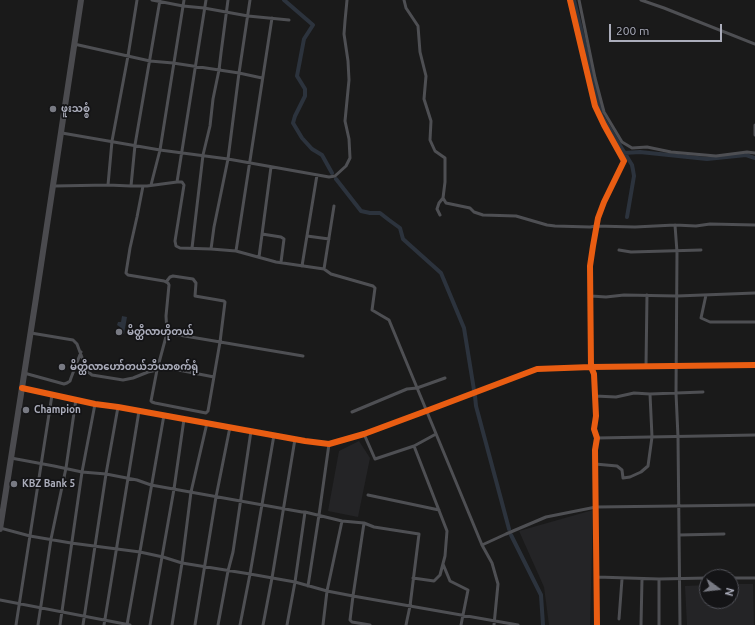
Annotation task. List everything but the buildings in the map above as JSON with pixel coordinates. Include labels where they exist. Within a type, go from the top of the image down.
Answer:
[{"type":"highway","points":[[0,529],[81,0]]},
{"type":"street","points":[[108,185],[112,142],[137,0]]},
{"type":"street","points":[[152,0],[227,13],[289,20]]},
{"type":"street","points":[[151,185],[160,150],[184,0]]},
{"type":"street","points":[[177,182],[206,0]]},
{"type":"street","points":[[192,248],[203,155],[210,126],[228,0]]},
{"type":"street","points":[[212,249],[214,228],[228,159],[250,0]]},
{"type":"street","points":[[61,132],[160,150],[203,155],[329,177],[336,176],[346,166],[350,158],[349,139],[345,121],[349,80],[344,34],[347,0]]},
{"type":"street","points":[[404,0],[406,8],[418,26],[420,52],[426,76],[424,99],[431,121],[430,140],[435,151],[445,158],[443,198],[437,209],[440,215]]},
{"type":"street","points":[[570,0],[595,106],[624,161],[604,202],[596,226],[590,266],[591,367],[594,374],[596,416],[594,428],[597,438],[595,450],[597,625]]},
{"type":"street","points":[[579,0],[604,112],[622,142],[632,148],[647,147],[671,152],[716,156],[747,152],[755,153]]},
{"type":"street","points":[[641,0],[755,44]]},
{"type":"street","points":[[131,186],[136,145],[160,1]]},
{"type":"street","points":[[236,251],[272,18]]},
{"type":"street","points":[[74,44],[150,61],[195,66],[262,78]]},
{"type":"street","points":[[755,125],[755,135]]},
{"type":"street","points":[[259,257],[271,167]]},
{"type":"street","points":[[302,266],[317,175]]},
{"type":"street","points":[[53,186],[142,186],[182,182],[184,185],[175,241],[176,246],[180,248],[236,251],[281,262],[324,269],[331,274],[373,286],[375,288],[372,310],[390,320],[482,545],[492,563],[498,584],[494,625]]},
{"type":"street","points":[[142,186],[126,273],[128,275],[166,282],[169,285],[166,333],[156,370],[152,402],[206,413],[208,411],[220,342],[225,302],[195,296],[196,283],[193,279],[173,276],[166,282]]},
{"type":"street","points":[[443,198],[446,202],[470,208],[474,212],[483,215],[516,216],[555,226],[635,227],[675,225],[696,226],[710,224],[755,225]]},
{"type":"street","points":[[324,269],[334,206]]},
{"type":"street","points":[[675,225],[677,252],[676,393],[678,437],[680,625]]},
{"type":"street","points":[[262,234],[281,237],[284,239],[281,262]]},
{"type":"street","points":[[307,236],[329,239]]},
{"type":"street","points":[[619,250],[631,252],[677,252],[701,250]]},
{"type":"street","points":[[591,296],[677,296],[755,293]]},
{"type":"street","points":[[646,366],[647,295]]},
{"type":"street","points":[[706,295],[701,318],[710,322],[755,322]]},
{"type":"street","points":[[31,332],[73,340],[76,342],[88,371],[92,375],[123,380],[156,370]]},
{"type":"street","points":[[166,333],[303,356]]},
{"type":"street","points":[[24,373],[64,384],[67,383],[72,378],[81,352]]},
{"type":"street","points":[[22,388],[95,404],[329,444],[364,434],[537,369],[755,365]]},
{"type":"street","points":[[158,366],[214,377]]},
{"type":"street","points":[[352,412],[407,389],[417,388],[445,378]]},
{"type":"street","points":[[595,396],[616,397],[634,393],[650,394],[704,392]]},
{"type":"street","points":[[595,464],[617,466],[622,470],[623,478],[630,477],[641,472],[648,466],[652,437],[650,394]]},
{"type":"street","points":[[16,625],[52,395]]},
{"type":"street","points":[[38,625],[52,539],[66,468],[76,399]]},
{"type":"street","points":[[60,625],[82,472],[95,404]]},
{"type":"street","points":[[83,625],[106,474],[118,407]]},
{"type":"street","points":[[104,625],[139,411]]},
{"type":"street","points":[[0,600],[128,625],[164,415]]},
{"type":"street","points":[[150,625],[174,489],[184,419]]},
{"type":"street","points":[[172,625],[191,492],[207,423]]},
{"type":"street","points":[[195,625],[216,497],[230,427]]},
{"type":"street","points":[[218,625],[228,570],[233,552],[251,431]]},
{"type":"street","points":[[364,434],[375,459],[414,446],[436,434]]},
{"type":"street","points":[[240,625],[274,435]]},
{"type":"street","points":[[597,438],[755,435]]},
{"type":"street","points":[[263,625],[295,439]]},
{"type":"street","points":[[308,586],[329,444]]},
{"type":"street","points":[[413,578],[434,581],[440,576],[445,556],[447,531],[414,446]]},
{"type":"street","points":[[11,458],[82,472],[128,478],[174,489],[305,512],[342,521],[364,523],[374,527],[419,534],[410,606],[406,625]]},
{"type":"street","points":[[368,495],[439,510]]},
{"type":"street","points":[[482,545],[546,517],[596,507],[755,505]]},
{"type":"street","points":[[287,625],[305,512]]},
{"type":"street","points":[[323,625],[327,591],[342,521]]},
{"type":"street","points":[[364,523],[350,620],[352,622],[370,625]]},
{"type":"street","points":[[0,529],[30,536],[95,547],[140,552],[182,563],[295,582],[327,591],[518,625]]},
{"type":"street","points":[[679,535],[724,534]]},
{"type":"street","points":[[443,564],[450,581],[468,590],[461,625]]},
{"type":"street","points":[[597,578],[699,578]]},
{"type":"street","points":[[739,578],[755,578]]},
{"type":"street","points":[[619,619],[622,579]]},
{"type":"street","points":[[641,625],[642,579]]},
{"type":"street","points":[[659,579],[659,625]]},
{"type":"shaded area","points":[[122,316],[127,317],[124,334],[119,333],[120,327],[117,325],[118,322],[121,322]]},
{"type":"shaded area","points":[[359,441],[370,458],[358,517],[328,511],[339,451]]},
{"type":"shaded area","points":[[593,510],[590,625],[549,625],[544,587],[519,531]]},
{"type":"shaded area","points":[[739,584],[753,584],[754,625],[687,625],[685,586],[699,585],[699,609],[739,609]]},
{"type":"waterway","points":[[284,0],[313,25],[304,39],[297,76],[305,89],[305,96],[293,123],[302,138],[312,149],[322,155],[332,173]]},
{"type":"waterway","points":[[574,0],[602,116],[632,165],[634,176],[627,217]]},
{"type":"waterway","points":[[624,153],[640,152],[707,159],[746,155],[755,158]]},
{"type":"waterway","points":[[336,179],[361,211],[380,213],[400,228],[403,239],[441,273],[464,328],[474,390]]},
{"type":"waterway","points":[[475,396],[476,406],[509,529]]},
{"type":"waterway","points":[[511,535],[541,595],[543,625]]},
{"type":"cycle path","points":[[570,0],[595,106],[624,161],[598,218],[590,266],[591,367],[594,374],[596,416],[594,429],[597,438],[595,450],[597,625]]},
{"type":"cycle path","points":[[22,388],[95,404],[329,444],[364,434],[537,369],[755,365]]},
{"type":"place","name":"ဖူးသစ္စံ","points":[[53,109]]},
{"type":"place","name":"မိတ္ထီလာဟိုတယ်","points":[[119,332]]},
{"type":"place","name":"မိတ္ထီလာဟော်တယ်ဘီယာစက်ရုံ","points":[[62,367]]},
{"type":"place","name":"Champion","points":[[26,410]]},
{"type":"place","name":"KBZ Bank 5","points":[[14,484]]}]
